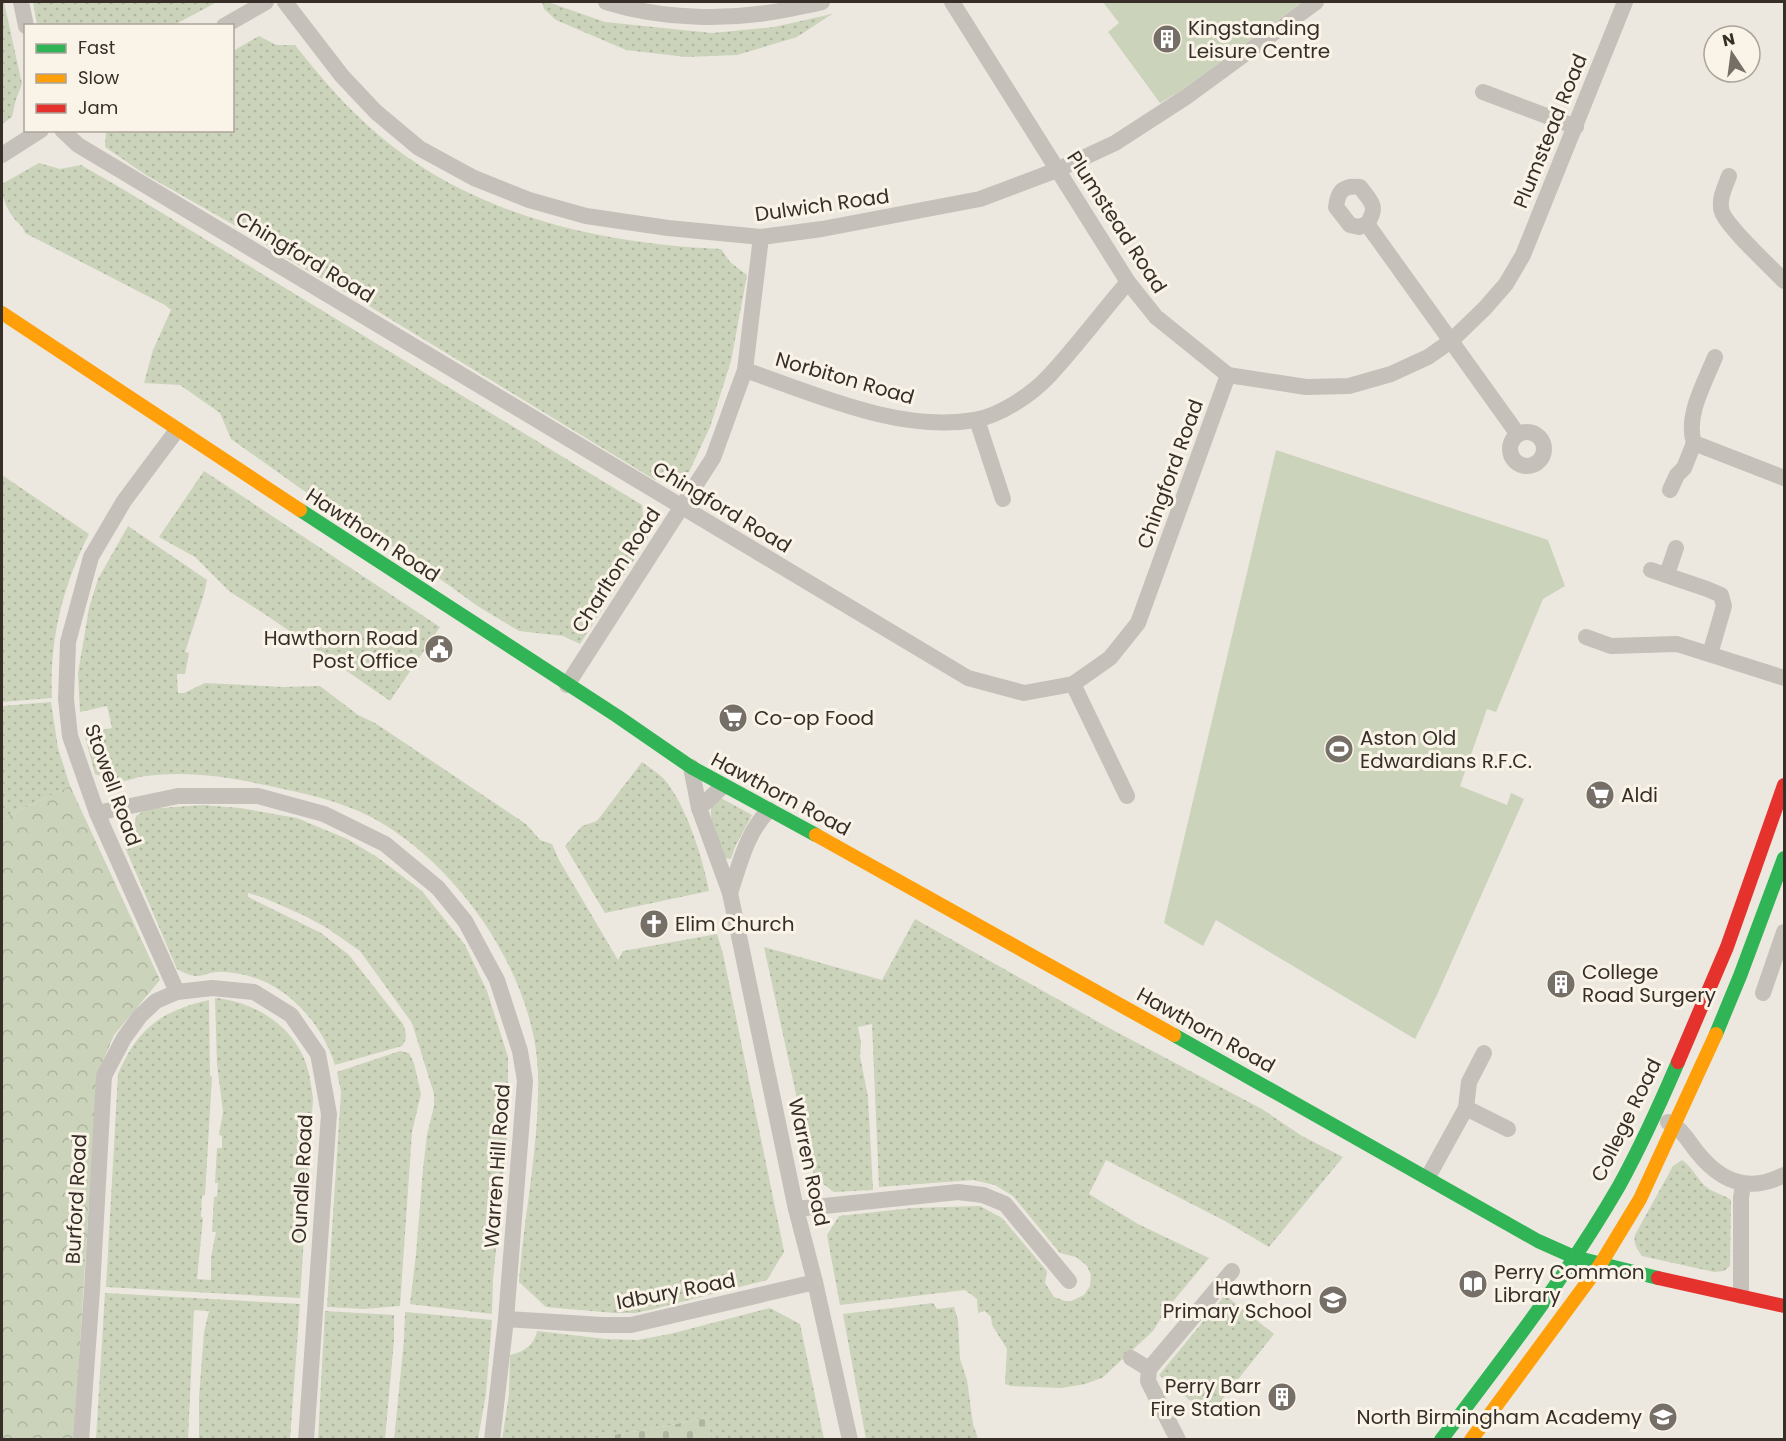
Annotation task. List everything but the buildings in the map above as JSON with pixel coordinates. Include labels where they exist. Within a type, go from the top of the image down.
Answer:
[{"type":"street","points":[[21,2],[26,24]]},
{"type":"street","points":[[228,24],[266,2]]},
{"type":"street","name":"Dulwich Road","points":[[285,2],[342,76],[376,112],[419,148],[474,178],[529,200],[586,216],[668,228],[760,237],[822,230],[980,199],[1057,170],[1115,143],[1186,97],[1316,2]]},
{"type":"street","points":[[606,2],[671,14],[715,17],[760,15],[822,2]]},
{"type":"street","name":"Plumstead Road","points":[[952,2],[1128,282],[1156,317],[1228,375],[1306,387],[1349,386],[1391,374],[1428,357],[1450,341],[1485,308],[1506,284],[1517,265],[1576,127],[1625,2]]},
{"type":"street","points":[[1483,92],[1576,127]]},
{"type":"street","points":[[2,155],[38,132]]},
{"type":"street","name":"Chingford Road","points":[[64,132],[78,145],[968,678],[1024,693],[1073,684],[1110,658],[1138,624],[1228,375]]},
{"type":"street","points":[[1729,176],[1721,198],[1722,211],[1734,228],[1785,281]]},
{"type":"street","points":[[1367,224],[1517,434]]},
{"type":"street","name":"Charlton Road","points":[[567,685],[713,458],[745,370],[760,237]]},
{"type":"street","name":"Norbiton Road","points":[[745,370],[861,409],[913,420],[942,423],[977,420],[1021,398],[1048,377],[1128,282]]},
{"type":"street","name":"Hawthorn Road","points":[[2,313],[177,430],[617,716],[691,767],[905,883],[1538,1241],[1574,1257],[1600,1265],[1785,1306]]},
{"type":"street","points":[[1670,490],[1677,475],[1684,468],[1694,443],[1691,435],[1692,421],[1715,357]]},
{"type":"street","points":[[977,420],[1003,499]]},
{"type":"street","name":"Stowell Road","points":[[177,430],[124,501],[91,557],[68,642],[66,699],[70,736],[96,813],[177,992]]},
{"type":"street","points":[[1694,443],[1785,478]]},
{"type":"street","points":[[1667,574],[1676,548]]},
{"type":"street","points":[[1651,570],[1721,595],[1724,606],[1710,654]]},
{"type":"street","points":[[1586,637],[1611,646],[1677,644],[1785,678]]},
{"type":"street","points":[[1073,684],[1127,796]]},
{"type":"street","name":"Warren Road","points":[[691,767],[699,808],[730,892],[796,1209],[815,1282],[850,1440]]},
{"type":"street","name":"College Road","points":[[1442,1440],[1545,1300],[1618,1186],[1654,1115],[1703,1006],[1760,862],[1785,785]]},
{"type":"street","points":[[699,808],[723,786]]},
{"type":"street","name":"Warren Hill Road","points":[[96,813],[178,796],[258,796],[324,814],[385,844],[438,888],[465,921],[497,980],[520,1051],[525,1081],[506,1319],[492,1440]]},
{"type":"street","name":"Warren Road","points":[[730,892],[743,851],[758,821],[770,810]]},
{"type":"street","points":[[1471,1440],[1600,1265],[1640,1199],[1704,1062],[1785,858]]},
{"type":"street","points":[[1763,993],[1783,940]]},
{"type":"street","name":"Oundle Road","points":[[177,992],[212,988],[254,992],[291,1015],[318,1054],[329,1114],[306,1440]]},
{"type":"street","name":"Burford Road","points":[[81,1440],[104,1076],[124,1038],[140,1016],[156,1002],[177,992]]},
{"type":"street","points":[[1428,1177],[1466,1108],[1469,1082],[1484,1053]]},
{"type":"street","points":[[1466,1108],[1508,1129]]},
{"type":"street","points":[[1654,1115],[1674,1124],[1682,1131],[1702,1159],[1721,1176],[1743,1184],[1756,1185],[1785,1175]]},
{"type":"street","points":[[1741,1296],[1743,1184]]},
{"type":"street","points":[[796,1209],[958,1192],[983,1195],[1005,1204],[1070,1281]]},
{"type":"street","points":[[1178,1440],[1148,1381],[1149,1369],[1232,1271]]},
{"type":"street","name":"Idbury Road","points":[[506,1319],[631,1325],[815,1282]]},
{"type":"street","points":[[1131,1358],[1149,1369]]},
{"type":"green space","points":[[2,2],[4,2],[22,84],[12,117],[2,124]]},
{"type":"green space","points":[[33,2],[217,2],[176,24],[37,24]]},
{"type":"green space","points":[[542,2],[548,2],[605,22],[712,33],[774,27],[832,14],[797,37],[737,55],[686,57],[626,50],[556,20],[544,9]]},
{"type":"green space","points":[[1103,2],[1302,2],[1179,92],[1160,103],[1108,32],[1119,23]]},
{"type":"green space","points":[[259,36],[276,45],[295,45],[342,100],[396,149],[432,173],[510,210],[593,234],[635,241],[721,249],[730,262],[747,275],[731,361],[710,427],[689,472],[665,475],[655,480],[248,233],[146,175],[105,147],[106,132],[234,132],[234,50]]},
{"type":"green space","points":[[39,163],[60,169],[81,165],[642,505],[648,538],[580,644],[563,636],[519,631],[479,607],[415,561],[314,498],[231,439],[220,413],[180,385],[144,383],[153,350],[171,310],[25,233],[6,205],[2,184]]},
{"type":"green space","name":"Aston Old Edwardians R.F.C.","points":[[1276,450],[1548,540],[1565,586],[1543,599],[1496,712],[1487,709],[1460,786],[1507,805],[1511,793],[1524,799],[1415,1039],[1216,920],[1203,946],[1164,923]]},
{"type":"green space","points":[[204,471],[440,627],[390,701],[229,591],[195,557],[159,537]]},
{"type":"green space","points":[[2,475],[89,534],[72,573],[60,614],[53,656],[52,698],[2,702]]},
{"type":"green space","points":[[128,526],[207,580],[185,652],[189,653],[185,674],[177,674],[178,693],[184,693],[205,683],[283,687],[320,686],[358,715],[375,723],[526,824],[540,840],[552,844],[559,860],[618,960],[623,951],[717,934],[784,1252],[767,1280],[635,1313],[546,1307],[519,1282],[537,1126],[538,1074],[534,1037],[523,999],[507,962],[487,926],[462,894],[435,864],[405,838],[373,818],[334,802],[255,783],[211,776],[164,774],[119,781],[95,774],[84,733],[112,728],[107,706],[80,712],[78,673],[89,608],[98,579]]},
{"type":"green space","points":[[51,702],[58,748],[70,786],[2,819],[2,706]]},
{"type":"green space","points":[[642,762],[664,779],[679,803],[698,848],[709,891],[605,913],[565,846],[582,826],[597,821]]},
{"type":"green space","points":[[70,786],[160,980],[114,1035],[97,1075],[74,1439],[2,1440],[2,819]]},
{"type":"green space","points":[[721,798],[752,815],[731,859],[725,858],[711,814],[715,802]]},
{"type":"green space","points":[[203,805],[240,808],[297,818],[347,839],[377,857],[422,891],[465,945],[487,991],[508,1057],[508,1128],[493,1280],[492,1314],[410,1304],[423,1169],[434,1094],[412,1023],[360,951],[305,916],[248,893],[248,897],[321,933],[349,955],[403,1024],[406,1035],[402,1046],[335,1065],[321,1034],[300,1007],[287,995],[257,978],[228,972],[195,976],[177,969],[124,845],[134,830],[136,816],[147,809]]},
{"type":"green space","points":[[915,919],[1109,1028],[1262,1109],[1302,1136],[1343,1157],[1269,1247],[1225,1221],[1106,1160],[1089,1194],[1138,1224],[1209,1258],[1166,1310],[1153,1331],[1102,1378],[1085,1384],[1061,1388],[1005,1384],[1007,1349],[992,1325],[991,1317],[985,1311],[978,1313],[977,1299],[965,1290],[840,1305],[827,1235],[839,1216],[912,1208],[980,1206],[1002,1218],[1047,1271],[1045,1283],[1054,1297],[1071,1301],[1084,1295],[1090,1286],[1091,1275],[1087,1266],[1076,1257],[1060,1253],[1013,1196],[995,1185],[973,1180],[879,1187],[872,1024],[858,1027],[861,1043],[860,1056],[868,1097],[873,1190],[834,1192],[814,1177],[764,947],[882,980]]},
{"type":"green space","points":[[215,998],[254,1008],[277,1023],[295,1042],[308,1070],[313,1099],[300,1298],[106,1287],[118,1074],[134,1045],[153,1024],[177,1010],[209,1000],[210,1076],[212,1077],[197,1279],[211,1280],[211,1257],[216,1232],[212,1232],[214,1197],[217,1196],[218,1183],[215,1183],[217,1148],[222,1148],[222,1136],[219,1135],[223,1112],[217,1064]]},
{"type":"green space","points":[[400,1051],[409,1053],[414,1063],[421,1094],[412,1132],[400,1306],[364,1309],[327,1307],[341,1092],[337,1072]]},
{"type":"green space","points":[[1682,1160],[1705,1186],[1731,1200],[1730,1266],[1724,1271],[1714,1272],[1642,1256],[1636,1246],[1635,1235],[1673,1166]]},
{"type":"green space","points":[[105,1293],[300,1304],[290,1439],[199,1439],[199,1397],[204,1332],[209,1311],[194,1310],[188,1439],[96,1439]]},
{"type":"green space","points":[[1225,1295],[1274,1334],[1209,1416],[1159,1375]]},
{"type":"green space","points":[[933,1303],[937,1309],[954,1307],[958,1320],[960,1359],[967,1380],[973,1424],[978,1439],[866,1439],[843,1314]]},
{"type":"green space","points":[[770,1308],[800,1324],[824,1439],[712,1439],[707,1417],[596,1439],[502,1440],[509,1394],[510,1355],[527,1348],[537,1331],[637,1340],[670,1334]]},
{"type":"green space","points":[[325,1311],[394,1315],[394,1340],[385,1439],[318,1439]]},
{"type":"green space","points":[[405,1312],[492,1320],[486,1394],[478,1439],[394,1439]]},
{"type":"green space","points":[[707,1417],[712,1439],[596,1439],[672,1425]]},
{"type":"traffic: fast","points":[[300,510],[617,716],[691,767],[816,835]]},
{"type":"traffic: fast","points":[[1716,1034],[1784,858]]},
{"type":"traffic: fast","points":[[1174,1035],[1538,1241],[1574,1257],[1658,1278]]},
{"type":"traffic: fast","points":[[1441,1440],[1534,1316],[1599,1219],[1635,1156],[1678,1062]]},
{"type":"traffic: slow","points":[[2,313],[300,510]]},
{"type":"traffic: slow","points":[[816,835],[1174,1035]]},
{"type":"traffic: slow","points":[[1471,1440],[1600,1265],[1640,1199],[1716,1034]]},
{"type":"traffic: jam","points":[[1678,1062],[1727,947],[1784,785]]},
{"type":"traffic: jam","points":[[1658,1278],[1784,1306]]},
{"type":"place","name":"Kingstanding Leisure Centre","points":[[1167,39]]},
{"type":"place","name":"Hawthorn Road Post Office","points":[[439,649]]},
{"type":"place","name":"Co-op Food","points":[[733,718]]},
{"type":"place","name":"Aston Old Edwardians R.F.C.","points":[[1339,749]]},
{"type":"place","name":"Aldi","points":[[1600,795]]},
{"type":"place","name":"Elim Church","points":[[654,924]]},
{"type":"place","name":"College Road Surgery","points":[[1561,984]]},
{"type":"place","name":"Perry Common Library","points":[[1473,1284]]},
{"type":"place","name":"Hawthorn Primary School","points":[[1333,1300]]},
{"type":"place","name":"Perry Barr Fire Station","points":[[1282,1397]]},
{"type":"place","name":"North Birmingham Academy","points":[[1663,1417]]}]
